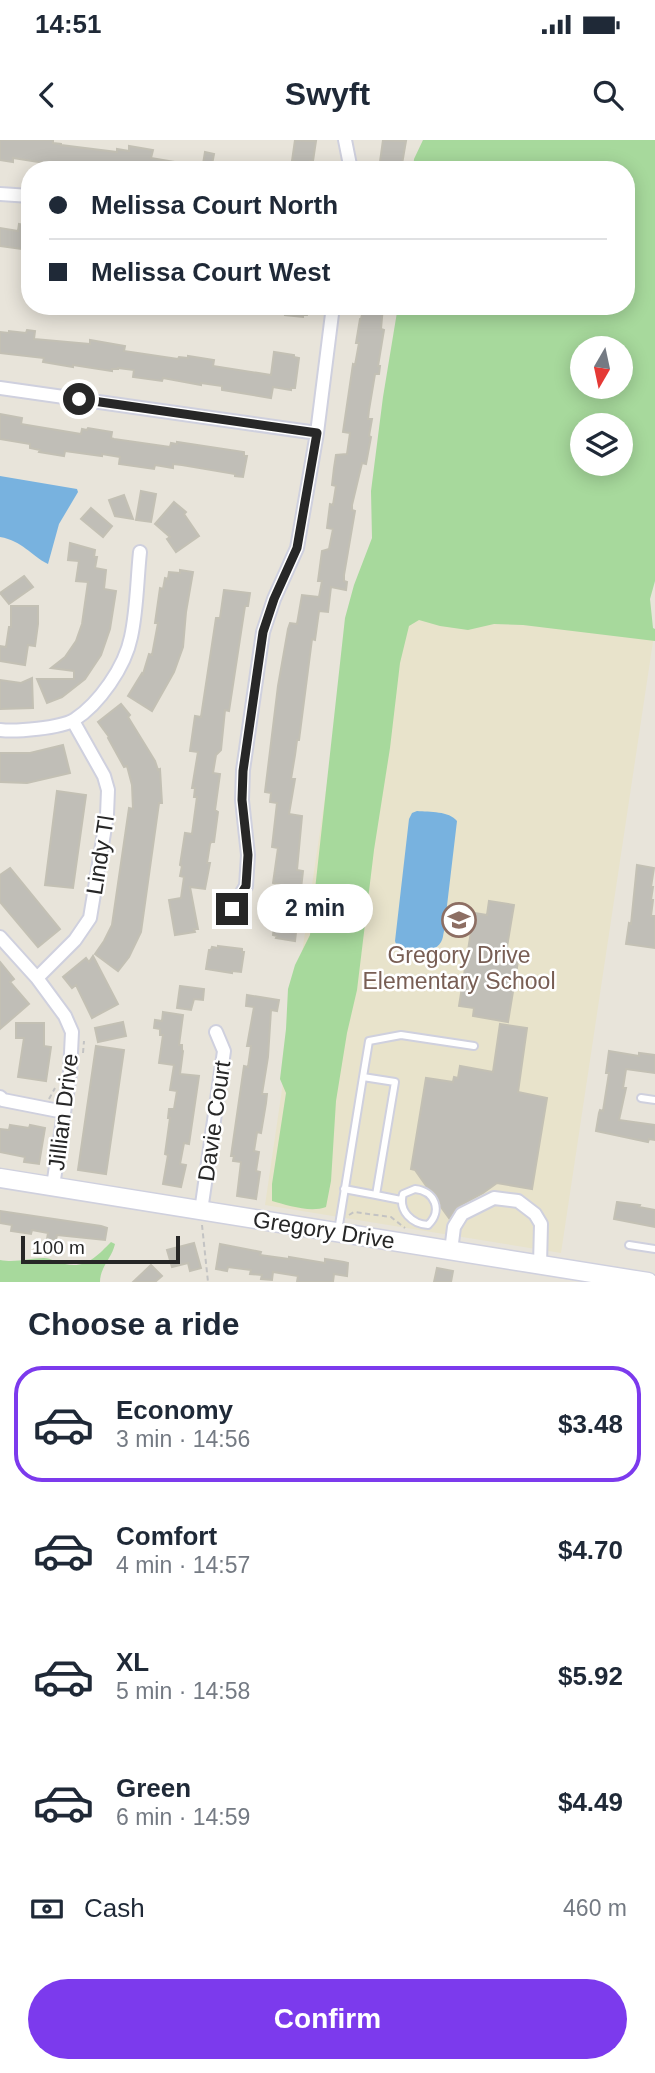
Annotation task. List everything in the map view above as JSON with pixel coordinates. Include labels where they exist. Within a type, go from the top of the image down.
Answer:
[{"type":"street","points":[[345,140],[349,161]]},
{"type":"street","points":[[0,194],[21,195]]},
{"type":"street","points":[[232,909],[246,886],[248,855],[242,800],[243,771],[263,632],[274,599],[297,548],[317,433],[332,315]]},
{"type":"street","points":[[0,388],[317,433]]},
{"type":"street","points":[[0,730],[10,732],[42,728],[73,720],[96,700],[114,678],[131,638],[140,552]]},
{"type":"street","name":"Lindy Tl","points":[[37,978],[75,940],[90,918],[107,815],[108,790],[104,776],[73,720]]},
{"type":"street","name":"Jillian Drive","points":[[0,937],[37,978],[65,1016],[72,1032],[71,1060],[53,1186]]},
{"type":"street","name":"Davie Court","points":[[201,1216],[224,1051],[216,1032]]},
{"type":"street","points":[[0,1097],[3,1100],[64,1112]]},
{"type":"street","name":"Gregory Drive","points":[[0,1178],[201,1216],[338,1233],[648,1282]]},
{"type":"street","points":[[451,1251],[454,1227],[462,1214],[494,1198],[518,1201],[535,1214],[541,1224],[540,1265]]},
{"type":"lane","points":[[338,1233],[369,1041],[401,1035],[474,1046]]},
{"type":"lane","points":[[363,1077],[395,1082],[376,1195]]},
{"type":"lane","points":[[641,1098],[655,1100]]},
{"type":"lane","points":[[344,1189],[401,1200]]},
{"type":"lane","points":[[415,1189],[427,1192],[435,1202],[433,1220],[428,1225],[419,1224],[406,1214],[401,1200],[403,1194],[408,1191],[415,1189]]},
{"type":"lane","points":[[629,1245],[655,1249]]},
{"type":"path","points":[[47,1109],[56,1086]]},
{"type":"path","points":[[201,1216],[208,1282]]},
{"type":"shaded area","name":"Gregory Drive Elementary School","points":[[355,593],[654,635],[561,1253],[265,1205]]},
{"type":"green space","points":[[423,140],[655,140],[655,581],[650,599],[655,641],[523,625],[494,624],[468,630],[419,620],[409,626],[400,663],[357,990],[336,1101],[331,1181],[326,1207],[306,1209],[272,1201],[272,1184],[286,1093],[280,1079],[288,989],[295,965],[310,935],[345,618],[372,538],[371,491],[397,315],[635,315],[635,161],[414,159]]},
{"type":"green space","points":[[111,1242],[115,1244],[100,1282],[0,1282],[0,1260],[44,1258],[79,1265],[91,1260]]},
{"type":"water","points":[[0,476],[77,489],[78,492],[59,524],[48,564],[21,545],[0,537]]},
{"type":"water","points":[[417,811],[444,814],[457,821],[443,938],[437,946],[420,952],[397,947],[395,941],[409,819],[412,813]]},
{"type":"building","points":[[0,140],[53,140],[53,143],[61,145],[117,152],[117,149],[129,151],[129,146],[153,150],[151,158],[169,161],[32,161],[13,158],[13,162],[0,160]]},
{"type":"building","points":[[295,140],[316,141],[313,161],[292,161]]},
{"type":"building","points":[[383,140],[406,141],[403,161],[380,161]]},
{"type":"building","points":[[205,152],[214,154],[213,161],[204,161]]},
{"type":"building","points":[[21,224],[21,249],[0,246],[0,228],[18,231]]},
{"type":"building","points":[[362,315],[382,315],[381,329],[384,330],[379,374],[375,374],[369,410],[368,419],[372,419],[371,437],[366,464],[362,463],[352,505],[352,510],[355,511],[344,575],[346,590],[331,587],[328,612],[319,611],[315,640],[312,639],[299,740],[291,779],[295,779],[289,814],[302,816],[297,870],[303,871],[295,941],[276,938],[277,936],[273,935],[279,884],[273,883],[278,848],[272,847],[277,803],[270,802],[271,793],[265,792],[288,629],[290,623],[297,624],[302,595],[319,597],[322,551],[329,549],[333,529],[327,528],[336,486],[332,485],[334,468],[336,455],[347,454],[350,433],[343,432]]},
{"type":"building","points":[[27,330],[35,331],[34,339],[90,344],[90,340],[125,346],[124,351],[178,359],[188,356],[214,360],[213,366],[271,375],[274,352],[294,355],[299,358],[295,388],[291,390],[273,387],[271,398],[222,390],[222,386],[133,377],[134,370],[73,367],[43,362],[44,358],[0,353],[0,332],[26,333]]},
{"type":"building","points":[[0,414],[22,418],[21,424],[81,434],[82,429],[88,428],[112,432],[111,438],[114,439],[170,447],[171,443],[177,442],[244,452],[244,456],[247,456],[243,477],[173,464],[173,468],[155,465],[154,469],[119,464],[120,457],[102,454],[65,451],[64,456],[39,452],[40,450],[30,448],[30,444],[0,439]]},
{"type":"building","points":[[141,491],[156,494],[151,522],[136,520]]},
{"type":"building","points":[[124,495],[133,519],[115,516],[109,500]]},
{"type":"building","points":[[174,502],[186,512],[184,514],[199,536],[176,552],[167,539],[170,537],[155,524]]},
{"type":"building","points":[[91,508],[112,526],[103,537],[81,519]]},
{"type":"building","points":[[70,543],[95,550],[95,568],[106,570],[104,589],[116,591],[110,629],[101,655],[85,679],[62,697],[47,703],[37,679],[74,679],[74,671],[51,668],[65,657],[76,641],[82,624],[88,582],[76,581],[79,561],[68,560]]},
{"type":"building","points":[[180,570],[193,572],[183,647],[174,672],[152,711],[128,696],[143,674],[149,654],[152,655],[158,623],[155,623],[160,588],[163,589],[169,572],[180,573]]},
{"type":"building","points":[[24,576],[33,587],[9,604],[0,593]]},
{"type":"building","points":[[224,590],[250,593],[248,606],[245,606],[229,711],[225,710],[221,750],[216,755],[213,773],[220,774],[215,810],[218,812],[214,842],[210,844],[205,889],[190,887],[198,929],[194,929],[195,932],[175,935],[169,900],[181,898],[184,877],[180,876],[180,865],[185,833],[192,834],[197,797],[194,797],[195,788],[192,788],[198,752],[190,751],[195,716],[201,717],[216,618],[220,618]]},
{"type":"building","points":[[11,606],[38,606],[35,646],[28,645],[25,665],[0,661],[0,646],[6,647],[11,627]]},
{"type":"building","points":[[32,678],[33,708],[0,709],[0,680],[21,683]]},
{"type":"building","points":[[121,704],[130,715],[128,717],[158,770],[160,769],[162,803],[159,803],[141,932],[129,957],[118,971],[95,954],[112,925],[129,808],[133,809],[132,785],[127,766],[124,767],[98,722]]},
{"type":"building","points":[[63,745],[70,773],[27,783],[0,782],[0,753],[30,753]]},
{"type":"building","points":[[57,791],[86,795],[73,888],[45,885]]},
{"type":"building","points":[[637,865],[654,868],[651,916],[655,916],[655,948],[626,944],[629,923],[631,924]]},
{"type":"building","points":[[10,868],[60,929],[38,947],[0,902],[0,875]]},
{"type":"building","points":[[489,901],[514,905],[506,953],[519,955],[508,1022],[473,1016],[474,1008],[459,1006],[474,913],[487,915]]},
{"type":"building","points":[[218,946],[242,949],[244,952],[241,972],[206,969],[209,950]]},
{"type":"building","points":[[93,956],[118,1004],[92,1018],[76,985],[72,988],[63,977],[86,958],[89,962]]},
{"type":"building","points":[[0,962],[14,979],[10,982],[29,1004],[0,1029]]},
{"type":"building","points":[[180,986],[204,989],[203,1000],[194,999],[191,1010],[177,1008]]},
{"type":"building","points":[[247,995],[279,1000],[277,1011],[271,1010],[262,1094],[267,1094],[266,1103],[261,1133],[257,1132],[254,1151],[259,1152],[256,1171],[260,1172],[256,1199],[237,1196],[241,1162],[233,1161],[234,1156],[231,1156],[244,1066],[248,1067],[251,1046],[247,1046],[254,1007],[246,1006]]},
{"type":"building","points":[[163,1012],[183,1015],[179,1045],[182,1045],[183,1051],[180,1074],[199,1076],[189,1144],[184,1143],[180,1164],[186,1165],[181,1187],[163,1184],[168,1155],[165,1154],[169,1109],[174,1109],[177,1091],[170,1090],[174,1065],[159,1063],[163,1035],[160,1035],[160,1029],[154,1028],[155,1020],[162,1021]]},
{"type":"building","points":[[123,1022],[126,1036],[98,1042],[95,1028]]},
{"type":"building","points":[[16,1023],[44,1023],[44,1046],[51,1047],[46,1081],[18,1077],[24,1038],[16,1038]]},
{"type":"building","points":[[500,1024],[527,1028],[518,1092],[547,1098],[532,1189],[497,1183],[457,1207],[449,1218],[436,1194],[427,1187],[415,1170],[411,1169],[426,1078],[453,1082],[454,1077],[458,1078],[460,1066],[493,1072]]},
{"type":"building","points":[[96,1046],[124,1050],[106,1174],[78,1170]]},
{"type":"building","points":[[609,1051],[639,1056],[639,1053],[655,1055],[655,1073],[626,1069],[623,1088],[626,1088],[619,1120],[655,1125],[655,1140],[649,1139],[648,1142],[596,1131],[600,1110],[603,1111],[609,1073],[606,1073]]},
{"type":"building","points":[[10,1125],[45,1128],[39,1164],[24,1162],[25,1157],[0,1152],[0,1129],[9,1130]]},
{"type":"building","points":[[617,1202],[655,1210],[655,1227],[614,1219]]},
{"type":"building","points":[[0,1211],[101,1226],[107,1228],[105,1240],[57,1235],[56,1240],[47,1239],[48,1233],[32,1230],[31,1234],[11,1231],[12,1225],[0,1223]]},
{"type":"building","points":[[194,1243],[201,1268],[190,1271],[188,1263],[172,1267],[167,1250]]},
{"type":"building","points":[[220,1244],[261,1252],[260,1255],[348,1263],[347,1276],[334,1274],[333,1282],[297,1282],[298,1276],[273,1272],[272,1280],[261,1279],[262,1275],[250,1274],[251,1270],[228,1267],[227,1271],[216,1269]]},
{"type":"building","points":[[151,1265],[162,1276],[155,1282],[133,1282]]},
{"type":"building","points":[[437,1268],[453,1271],[451,1282],[434,1282]]},
{"type":"place","name":"Gregory Drive Elementary School","points":[[459,920]]},
{"type":"route","points":[[79,399],[317,433],[297,548],[274,599],[263,632],[243,771],[242,800],[248,855],[246,886],[232,909]]}]
